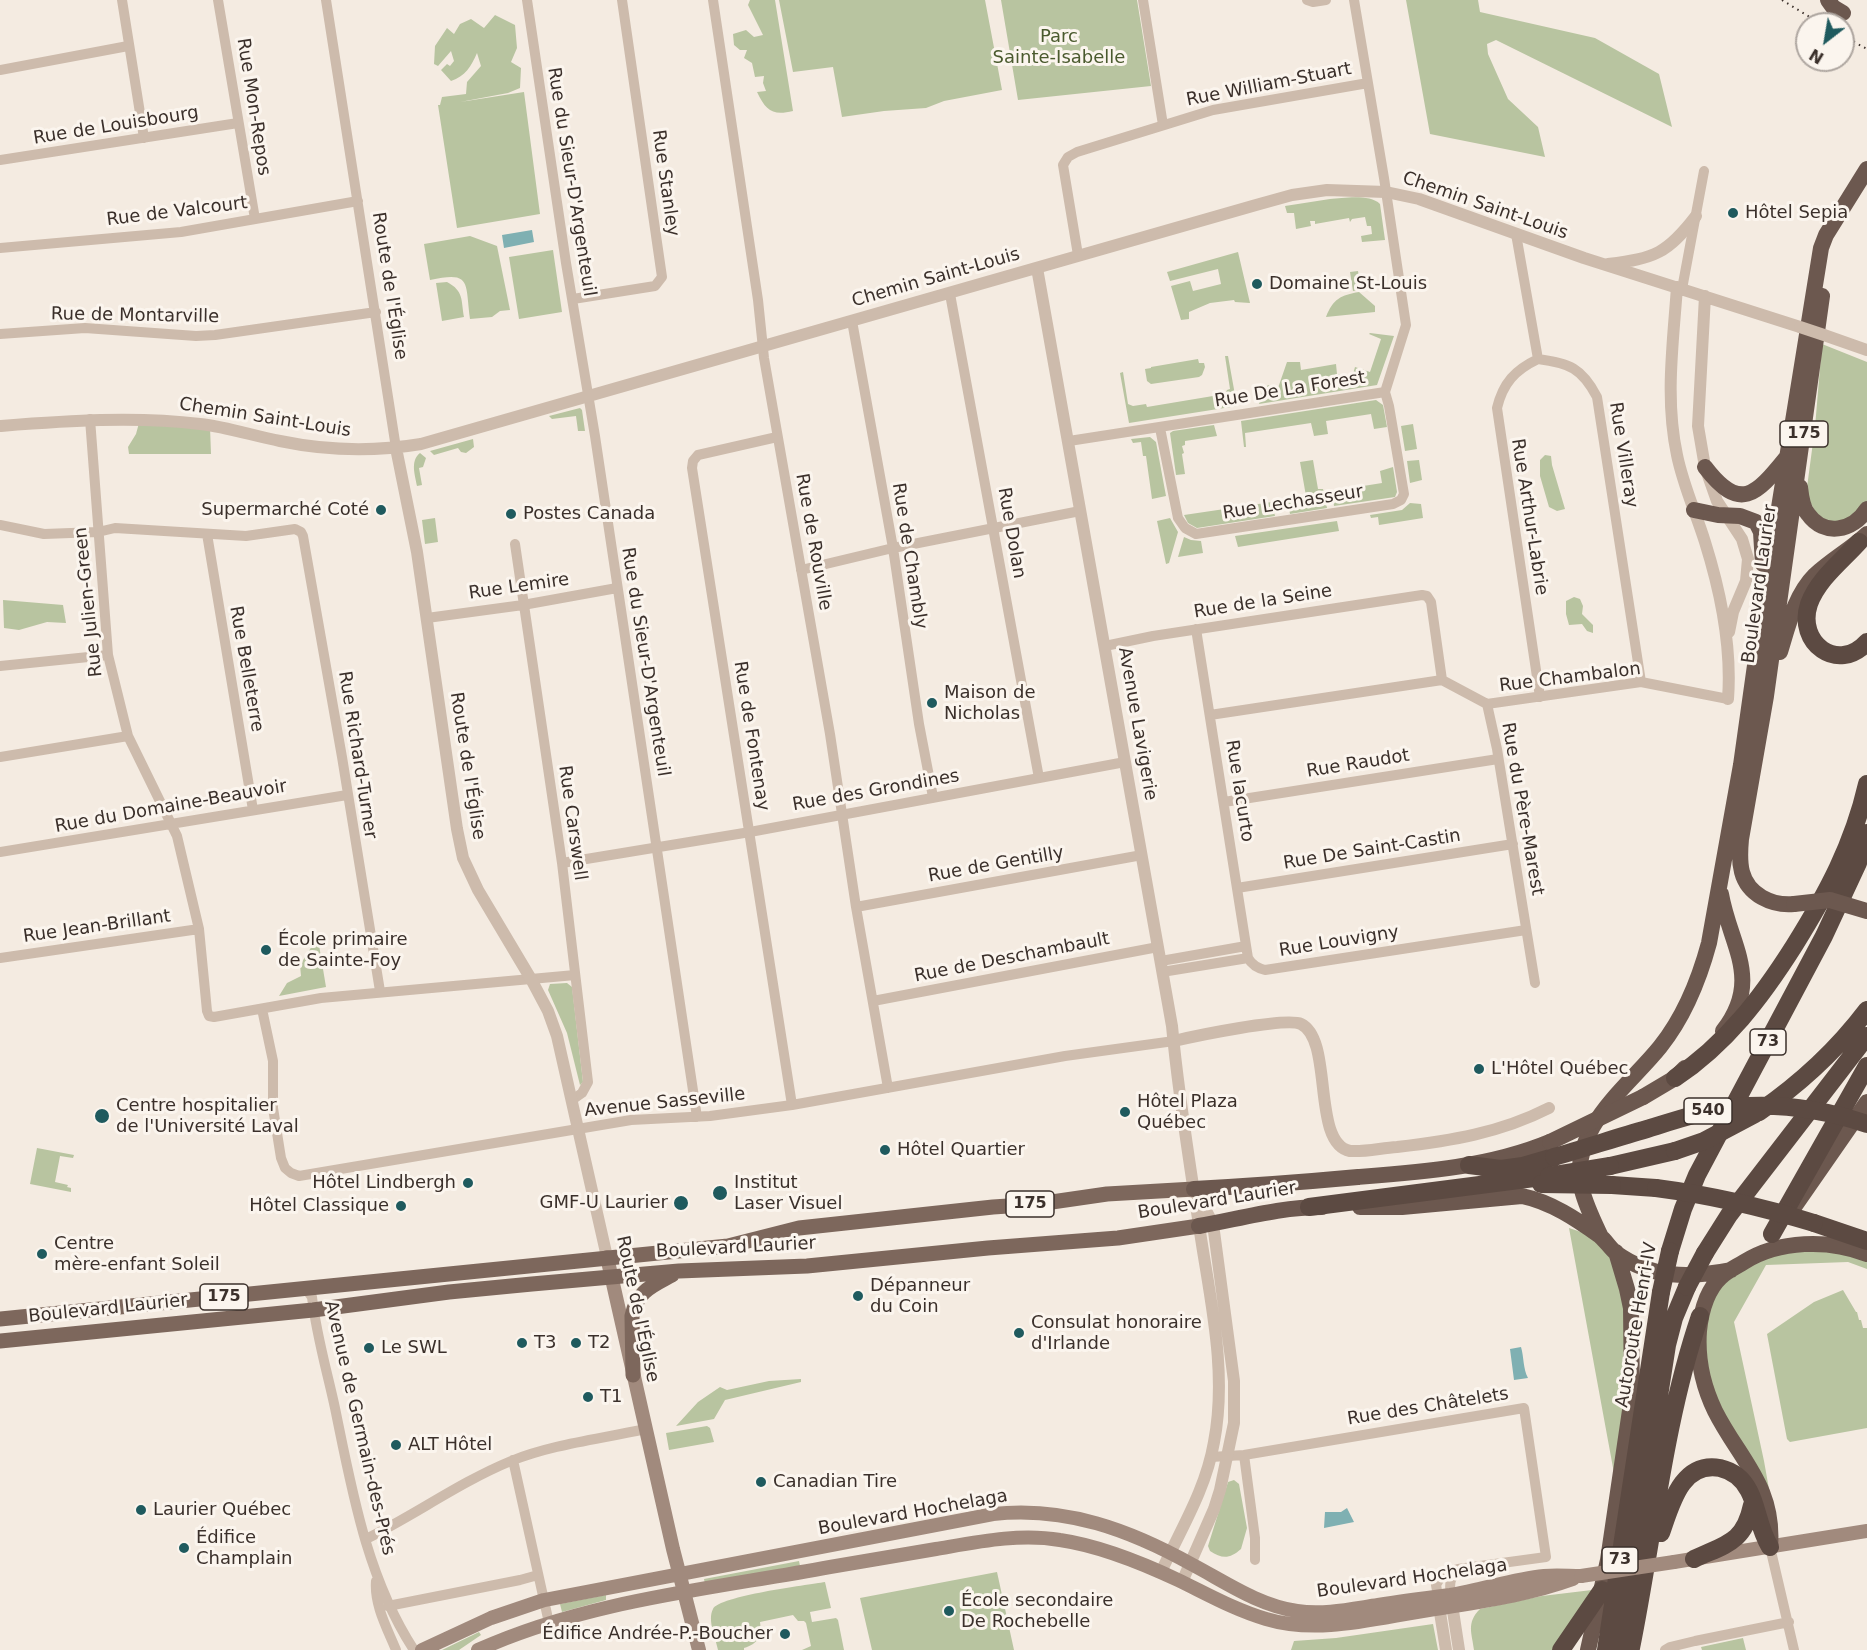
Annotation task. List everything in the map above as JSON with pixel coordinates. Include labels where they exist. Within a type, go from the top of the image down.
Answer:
[{"type":"highway","points":[[1828,0],[1833,7],[1842,12]]},
{"type":"highway","name":"Boulevard Laurier","points":[[1724,857],[1741,765],[1765,594],[1821,248],[1826,235],[1867,169]]},
{"type":"highway","name":"Boulevard Laurier","points":[[1826,235],[1820,322],[1766,696],[1741,839],[1740,860],[1745,880],[1760,897],[1772,903],[1794,904],[1830,900],[1867,911]]},
{"type":"highway","points":[[1705,467],[1715,481],[1730,492],[1750,493],[1765,483],[1788,456]]},
{"type":"highway","points":[[1798,473],[1802,503],[1806,513],[1821,526],[1843,529],[1856,522],[1867,509]]},
{"type":"highway","points":[[1694,510],[1749,518],[1756,522],[1761,532],[1765,594]]},
{"type":"highway","points":[[1766,696],[1792,614],[1802,593],[1815,576],[1863,538]]},
{"type":"highway","points":[[1863,538],[1815,592],[1810,603],[1806,626],[1813,643],[1827,653],[1839,655],[1854,652],[1867,642]]},
{"type":"highway","points":[[1552,1150],[1675,1078],[1698,1062],[1723,1040],[1756,1003],[1815,913],[1836,875],[1860,813],[1867,784]]},
{"type":"highway","name":"Autoroute Henri-IV","points":[[1606,1650],[1661,1292],[1670,1251],[1683,1209],[1697,1175],[1824,936],[1858,863],[1867,833]]},
{"type":"highway","points":[[1675,1078],[1716,1039],[1728,1024],[1741,993],[1743,977],[1741,960],[1723,904],[1721,890],[1724,857]]},
{"type":"highway","points":[[1601,1237],[1582,1189],[1580,1166],[1582,1151],[1600,1115],[1662,1045],[1686,1006],[1709,944],[1724,857]]},
{"type":"highway","points":[[1541,1181],[1675,1151],[1704,1141],[1755,1114],[1792,1089],[1826,1058],[1867,1010]]},
{"type":"highway","name":"Autoroute Henri-IV","points":[[1619,1650],[1667,1345],[1674,1318],[1705,1253],[1730,1215],[1867,1036]]},
{"type":"highway","points":[[1772,1234],[1867,1066]]},
{"type":"highway","points":[[1753,1256],[1798,1204],[1867,1102]]},
{"type":"highway","name":"540","points":[[1469,1166],[1501,1169],[1552,1150],[1737,1107],[1788,1107],[1843,1116],[1867,1124]]},
{"type":"highway","name":"Boulevard Laurier","points":[[1194,1189],[1282,1184],[1469,1166]]},
{"type":"highway","points":[[1541,1181],[1656,1188],[1716,1197],[1770,1210],[1867,1241]]},
{"type":"highway","name":"Boulevard Laurier","points":[[1206,1225],[1309,1207],[1541,1181]]},
{"type":"highway","points":[[1309,1207],[1402,1207],[1522,1196],[1537,1199],[1555,1207],[1601,1237],[1616,1252],[1657,1272],[1681,1276],[1731,1270]]},
{"type":"highway","points":[[1630,1650],[1660,1485],[1691,1341],[1706,1298],[1720,1277],[1753,1256],[1782,1247],[1812,1244],[1844,1247],[1867,1254]]},
{"type":"highway","points":[[1588,1650],[1602,1590],[1632,1397],[1631,1308],[1628,1289],[1616,1252]]},
{"type":"highway","points":[[1700,1316],[1699,1351],[1706,1388],[1716,1413],[1759,1481],[1772,1528],[1770,1547]]},
{"type":"highway","points":[[1644,1583],[1671,1504],[1685,1479],[1693,1473],[1710,1467],[1733,1472],[1743,1481],[1750,1492],[1761,1533],[1770,1547]]},
{"type":"highway","points":[[1694,1559],[1726,1545],[1742,1533],[1747,1525],[1753,1503]]},
{"type":"highway","points":[[1561,1650],[1602,1590]]},
{"type":"highway","points":[[1600,1650],[1613,1608]]},
{"type":"main road","name":"Boulevard Laurier","points":[[0,1319],[728,1246],[799,1228],[1038,1204],[1107,1194],[1194,1189]]},
{"type":"main road","name":"Boulevard Laurier","points":[[0,1341],[313,1310],[448,1292],[679,1271],[807,1266],[1118,1238],[1206,1225]]},
{"type":"main road","name":"Route de l'Église","points":[[607,1257],[645,1429],[699,1650]]},
{"type":"main road","points":[[633,1375],[632,1316],[634,1306],[647,1289],[679,1271]]},
{"type":"main road","name":"Boulevard Hochelaga","points":[[422,1650],[491,1618],[544,1600],[1012,1512],[1051,1513],[1103,1524],[1170,1553],[1239,1591],[1269,1604],[1296,1610],[1326,1612],[1445,1602]]},
{"type":"main road","name":"Boulevard Hochelaga","points":[[478,1650],[512,1635],[549,1623],[635,1601],[961,1544],[1028,1537],[1059,1539],[1082,1544],[1161,1572],[1226,1604],[1265,1618],[1288,1624],[1317,1626],[1345,1623],[1445,1602],[1545,1576],[1581,1576],[1867,1531]]},
{"type":"street","points":[[122,0],[144,138]]},
{"type":"street","name":"Rue Mon-Repos","points":[[218,0],[255,219]]},
{"type":"street","name":"Route de l'Église","points":[[326,0],[396,448],[417,552],[463,858],[478,890],[548,1011],[557,1036],[607,1257]]},
{"type":"street","name":"Rue du Sieur-D'Argenteuil","points":[[527,0],[657,847],[696,1117]]},
{"type":"street","name":"Rue Stanley","points":[[573,299],[655,286],[662,277],[622,0]]},
{"type":"street","name":"Rue de Rouville","points":[[713,0],[756,288],[762,347],[888,1088]]},
{"type":"street","points":[[1143,0],[1163,125]]},
{"type":"street","points":[[1307,0],[1313,2],[1326,0]]},
{"type":"street","name":"Rue De La Forest","points":[[1069,441],[1385,392],[1406,325],[1354,0]]},
{"type":"street","points":[[0,70],[128,46]]},
{"type":"street","name":"Rue William-Stuart","points":[[1078,255],[1063,165],[1068,157],[1077,152],[1213,110],[1368,83]]},
{"type":"street","name":"Rue de Louisbourg","points":[[0,160],[238,123]]},
{"type":"street","points":[[1704,171],[1679,288],[1670,381],[1671,418],[1677,458],[1712,564],[1728,639]]},
{"type":"street","name":"Chemin Saint-Louis","points":[[0,426],[90,419],[165,420],[203,424],[280,441],[337,450],[396,448],[421,444],[1292,195],[1327,190],[1386,192],[1443,206],[1604,265],[1706,296],[1867,350]]},
{"type":"street","name":"Rue de Valcourt","points":[[0,248],[181,232],[358,201]]},
{"type":"street","points":[[1604,265],[1657,255],[1680,237],[1696,216]]},
{"type":"street","points":[[1516,234],[1538,359]]},
{"type":"street","name":"Avenue Lavigerie","points":[[1037,267],[1162,967],[1194,1189],[1206,1225],[1234,1381],[1234,1423],[1228,1457],[1214,1509],[1182,1582]]},
{"type":"street","name":"Rue Dolan","points":[[950,294],[1039,778]]},
{"type":"street","points":[[1706,296],[1698,426],[1705,467],[1714,495],[1742,539],[1748,559],[1746,581],[1733,612],[1728,639],[1728,699]]},
{"type":"street","name":"Rue de Montarville","points":[[0,334],[85,328],[196,336],[215,335],[376,312]]},
{"type":"street","name":"Rue de Chambly","points":[[852,321],[893,548],[919,724],[933,797]]},
{"type":"street","name":"Rue Villeray","points":[[1538,359],[1556,362],[1577,370],[1589,382],[1597,397],[1641,682]]},
{"type":"street","name":"Rue Arthur-Labrie","points":[[1538,359],[1523,367],[1509,379],[1500,393],[1497,408],[1540,697]]},
{"type":"street","name":"Rue Lechasseur","points":[[1160,428],[1178,518],[1185,528],[1196,534],[1393,504],[1401,500],[1404,494],[1385,392]]},
{"type":"street","name":"Rue Julien-Green","points":[[90,419],[108,655],[128,736],[177,836],[199,929],[207,1011],[209,1016],[214,1017],[262,1009]]},
{"type":"street","name":"Rue de Fontenay","points":[[777,436],[698,455],[693,461],[692,468],[792,1105]]},
{"type":"street","points":[[801,570],[893,548],[1080,511]]},
{"type":"street","points":[[0,525],[44,534],[98,532],[115,528],[207,534]]},
{"type":"street","name":"Rue Richard-Turner","points":[[207,534],[246,536],[295,529],[303,536],[380,992]]},
{"type":"street","name":"Rue Belleterre","points":[[207,534],[254,810]]},
{"type":"street","name":"Rue Carswell","points":[[515,544],[562,863],[588,1082],[582,1093],[572,1100]]},
{"type":"street","name":"Rue Lemire","points":[[427,618],[523,605],[616,588]]},
{"type":"street","name":"Rue de la Seine","points":[[1105,646],[1196,629],[1422,595],[1427,596],[1431,602],[1442,680]]},
{"type":"street","name":"Rue Iacurto","points":[[1196,629],[1248,958]]},
{"type":"street","points":[[0,666],[108,655]]},
{"type":"street","points":[[1210,715],[1442,680]]},
{"type":"street","name":"Rue du Père-Marest","points":[[1442,680],[1487,704],[1513,844],[1535,983]]},
{"type":"street","name":"Rue Chambalon","points":[[1487,704],[1641,682],[1728,699]]},
{"type":"street","points":[[0,757],[128,736]]},
{"type":"street","name":"Rue Raudot","points":[[1224,802],[1498,759]]},
{"type":"street","name":"Rue des Grondines","points":[[562,863],[750,832],[1125,762]]},
{"type":"street","name":"Rue du Domaine-Beauvoir","points":[[0,852],[347,795]]},
{"type":"street","name":"Rue De Saint-Castin","points":[[1237,888],[1513,844]]},
{"type":"street","name":"Rue de Gentilly","points":[[856,907],[1142,855]]},
{"type":"street","name":"Rue Jean-Brillant","points":[[0,958],[199,929]]},
{"type":"street","name":"Rue Louvigny","points":[[1248,958],[1257,969],[1265,970],[1526,930]]},
{"type":"street","points":[[1162,967],[1246,946]]},
{"type":"street","name":"Rue de Deschambault","points":[[873,1001],[1158,947]]},
{"type":"street","points":[[1162,967],[1248,958]]},
{"type":"street","points":[[262,1009],[321,998],[575,975]]},
{"type":"street","name":"Avenue Sasseville","points":[[262,1009],[273,1061],[274,1124],[281,1158],[285,1168],[299,1176],[631,1120],[696,1117],[792,1105],[1065,1056],[1174,1041]]},
{"type":"street","points":[[1174,1041],[1267,1024],[1290,1022],[1303,1024],[1311,1033],[1316,1046],[1332,1136],[1340,1148],[1350,1151],[1468,1137],[1508,1126],[1549,1107]]},
{"type":"street","name":"Avenue Lavigerie","points":[[1161,1572],[1200,1493],[1211,1457],[1216,1429],[1217,1356],[1206,1225]]},
{"type":"street","name":"Avenue de Germain-des-Prés","points":[[306,1288],[312,1297],[352,1493],[376,1577],[388,1606],[414,1650]]},
{"type":"street","name":"Rue des Châtelets","points":[[1211,1457],[1244,1455],[1524,1408],[1546,1557],[1443,1573],[1436,1585],[1445,1602]]},
{"type":"street","points":[[366,1539],[490,1470],[513,1460],[645,1429]]},
{"type":"street","points":[[1244,1455],[1256,1560]]},
{"type":"street","points":[[513,1460],[549,1623]]},
{"type":"street","points":[[1770,1547],[1794,1650]]},
{"type":"street","points":[[388,1606],[537,1575]]},
{"type":"street","name":"Avenue de Germain-des-Prés","points":[[376,1577],[375,1593],[381,1615],[396,1650]]},
{"type":"street","points":[[1445,1602],[1446,1650]]},
{"type":"street","points":[[1445,1602],[1459,1650]]},
{"type":"street","points":[[1665,1650],[1695,1641],[1789,1622]]},
{"type":"green space","points":[[750,0],[775,0],[793,111],[780,113],[767,108],[757,92],[766,91],[763,83],[764,76],[755,77],[752,63],[744,58],[747,50],[740,50],[734,45],[733,34],[746,30],[754,37],[763,35],[748,5]]},
{"type":"green space","points":[[779,0],[985,0],[1002,90],[944,101],[926,108],[842,117],[833,67],[793,72]]},
{"type":"green space","name":"Parc Sainte-Isabelle","points":[[1001,0],[1137,0],[1151,86],[1018,100]]},
{"type":"green space","points":[[1406,0],[1478,0],[1480,12],[1595,38],[1659,74],[1672,127],[1496,40],[1487,44],[1488,54],[1508,99],[1538,127],[1545,157],[1430,134]]},
{"type":"green space","points":[[495,15],[515,25],[517,48],[511,62],[521,68],[520,88],[508,93],[460,102],[524,92],[540,214],[457,228],[438,105],[442,97],[466,94],[467,82],[481,66],[477,53],[467,70],[451,81],[441,70],[447,64],[450,66],[454,61],[451,51],[438,66],[434,64],[435,46],[447,28],[454,34],[460,24],[471,19],[484,28]]},
{"type":"green space","points":[[1363,198],[1376,201],[1380,204],[1385,240],[1362,242],[1361,236],[1372,234],[1371,226],[1367,226],[1365,217],[1352,219],[1350,222],[1349,218],[1315,224],[1315,221],[1310,221],[1311,226],[1296,229],[1294,213],[1287,213],[1285,206],[1330,199]]},
{"type":"green space","points":[[470,236],[497,246],[510,310],[500,311],[492,317],[470,319],[464,282],[453,277],[430,280],[424,244]]},
{"type":"green space","points":[[553,250],[562,312],[519,319],[509,257]]},
{"type":"green space","points":[[1238,252],[1250,303],[1234,300],[1210,303],[1189,312],[1189,319],[1181,320],[1171,286],[1190,281],[1193,291],[1221,284],[1218,269],[1170,281],[1167,272]]},
{"type":"green space","points":[[1358,271],[1361,290],[1353,291],[1350,272]]},
{"type":"green space","points":[[447,282],[459,293],[464,317],[442,321],[436,283]]},
{"type":"green space","points":[[1359,292],[1375,306],[1375,312],[1326,317],[1338,299]]},
{"type":"green space","points":[[1370,333],[1394,336],[1377,385],[1259,404],[1262,392],[1268,385],[1278,388],[1287,362],[1300,362],[1301,370],[1336,364],[1337,374],[1353,374],[1355,367],[1370,372],[1381,339]]},
{"type":"green space","points":[[1822,344],[1867,362],[1867,501],[1844,523],[1821,521],[1806,495]]},
{"type":"green space","points":[[1225,356],[1228,356],[1237,406],[1129,423],[1120,373],[1123,372],[1128,404],[1133,406],[1146,404],[1147,407],[1226,392],[1230,389]]},
{"type":"green space","points":[[1198,359],[1199,363],[1204,363],[1205,367],[1199,377],[1151,384],[1147,381],[1145,369]]},
{"type":"green space","points":[[1376,400],[1383,405],[1387,427],[1374,429],[1371,414],[1326,421],[1328,434],[1314,436],[1311,423],[1245,433],[1246,447],[1244,447],[1241,421]]},
{"type":"green space","points":[[580,408],[585,431],[578,431],[576,416],[552,419],[549,416]]},
{"type":"green space","points":[[139,423],[210,427],[211,454],[129,454],[128,447],[136,434]]},
{"type":"green space","points":[[1413,424],[1417,449],[1405,451],[1401,426]]},
{"type":"green space","points":[[1214,425],[1217,436],[1185,441],[1182,454],[1185,474],[1176,475],[1170,433]]},
{"type":"green space","points":[[1150,437],[1156,442],[1166,496],[1152,499],[1146,456],[1143,456],[1141,442],[1133,443],[1131,439]]},
{"type":"green space","points":[[473,439],[474,447],[466,453],[461,452],[458,448],[434,455],[430,451]]},
{"type":"green space","points":[[420,453],[426,458],[423,467],[419,468],[422,485],[417,486],[414,464]]},
{"type":"green space","points":[[1545,455],[1551,456],[1565,509],[1557,511],[1549,507],[1540,476],[1540,460]]},
{"type":"green space","points":[[1313,460],[1318,489],[1323,489],[1327,508],[1290,514],[1287,499],[1306,496],[1300,462]]},
{"type":"green space","points":[[1419,460],[1422,480],[1410,483],[1407,461]]},
{"type":"green space","points":[[1393,467],[1397,492],[1395,497],[1334,506],[1332,491],[1382,483],[1380,471]]},
{"type":"green space","points":[[1272,502],[1275,516],[1197,528],[1188,523],[1184,515]]},
{"type":"green space","points":[[1410,503],[1421,504],[1423,518],[1379,525],[1378,517],[1371,518],[1370,515],[1402,510]]},
{"type":"green space","points":[[435,518],[438,542],[425,544],[422,520]]},
{"type":"green space","points":[[1170,518],[1178,532],[1169,563],[1166,564],[1157,521]]},
{"type":"green space","points":[[1337,521],[1339,531],[1238,547],[1235,536]]},
{"type":"green space","points":[[1184,537],[1201,541],[1203,553],[1178,557]]},
{"type":"green space","points":[[1574,597],[1580,599],[1583,606],[1582,614],[1593,625],[1593,633],[1587,631],[1582,624],[1569,625],[1566,601]]},
{"type":"green space","points":[[3,600],[63,605],[66,623],[47,622],[19,630],[4,628]]},
{"type":"green space","points":[[319,945],[326,987],[279,996],[287,983],[301,976],[300,965],[312,946]]},
{"type":"green space","points":[[567,983],[572,987],[583,1082],[580,1085],[567,1033],[548,990],[550,984]]},
{"type":"green space","points":[[37,1148],[74,1155],[73,1158],[60,1156],[55,1182],[68,1185],[71,1192],[30,1184]]},
{"type":"green space","points":[[1569,1228],[1584,1233],[1611,1254],[1631,1308],[1618,1495]]},
{"type":"green space","points":[[1782,1247],[1867,1254],[1867,1269],[1848,1262],[1766,1265],[1734,1322],[1764,1461],[1779,1545],[1706,1388],[1706,1298],[1715,1285]]},
{"type":"green space","points":[[1843,1290],[1857,1312],[1863,1328],[1867,1328],[1867,1428],[1790,1442],[1787,1439],[1767,1334],[1814,1302]]},
{"type":"green space","points":[[801,1379],[801,1382],[725,1400],[714,1419],[676,1426],[698,1402],[720,1387],[727,1390],[769,1381]]},
{"type":"green space","points":[[707,1426],[710,1428],[714,1442],[669,1450],[666,1433]]},
{"type":"green space","points":[[1234,1480],[1239,1484],[1247,1528],[1241,1549],[1233,1555],[1222,1557],[1210,1551],[1208,1546],[1228,1482]]},
{"type":"green space","points":[[799,1561],[800,1566],[705,1584],[704,1579]]},
{"type":"green space","points":[[997,1572],[1014,1650],[872,1650],[860,1598]]},
{"type":"green space","points":[[825,1582],[831,1608],[810,1612],[812,1622],[836,1618],[844,1650],[802,1650],[811,1646],[806,1623],[798,1621],[793,1615],[760,1622],[758,1639],[744,1650],[718,1650],[711,1613],[719,1604],[783,1588]]},
{"type":"green space","points":[[1592,1590],[1553,1650],[1474,1650],[1471,1624],[1480,1609],[1542,1596]]},
{"type":"green space","points":[[606,1595],[606,1600],[562,1612],[560,1604]]},
{"type":"green space","points":[[1433,1624],[1438,1650],[1291,1650],[1294,1641],[1336,1638]]},
{"type":"green space","points":[[479,1632],[481,1635],[459,1650],[442,1650]]},
{"type":"green space","points":[[1743,1638],[1746,1650],[1702,1650],[1701,1647]]},
{"type":"water","points":[[532,230],[534,242],[504,248],[502,235]]},
{"type":"water","points":[[1521,1347],[1528,1378],[1514,1380],[1510,1349]]},
{"type":"water","points":[[1347,1508],[1354,1522],[1324,1528],[1325,1512],[1341,1512]]},
{"type":"railway","points":[[1782,0],[1802,12]]},
{"type":"railway","points":[[1855,42],[1867,49]]},
{"type":"place","name":"Hôtel Sepia","points":[[1733,213]]},
{"type":"place","name":"Domaine St-Louis","points":[[1257,284]]},
{"type":"place","name":"Supermarché Coté","points":[[381,510]]},
{"type":"place","name":"Postes Canada","points":[[511,514]]},
{"type":"place","name":"Maison de Nicholas","points":[[932,703]]},
{"type":"place","name":"École primaire de Sainte-Foy","points":[[266,950]]},
{"type":"place","name":"L'Hôtel Québec","points":[[1479,1069]]},
{"type":"place","name":"Hôtel Plaza Québec","points":[[1125,1112]]},
{"type":"place","name":"Centre hospitalier de l'Université Laval","points":[[102,1116]]},
{"type":"place","name":"Hôtel Quartier","points":[[885,1150]]},
{"type":"place","name":"Hôtel Lindbergh","points":[[468,1183]]},
{"type":"place","name":"Institut Laser Visuel","points":[[720,1193]]},
{"type":"place","name":"GMF-U Laurier","points":[[681,1203]]},
{"type":"place","name":"Hôtel Classique","points":[[401,1206]]},
{"type":"place","name":"Centre mère-enfant Soleil","points":[[42,1254]]},
{"type":"place","name":"Dépanneur du Coin","points":[[858,1296]]},
{"type":"place","name":"Consulat honoraire d'Irlande","points":[[1019,1333]]},
{"type":"place","name":"T3","points":[[522,1343]]},
{"type":"place","name":"T2","points":[[576,1343]]},
{"type":"place","name":"Le SWL","points":[[369,1348]]},
{"type":"place","name":"T1","points":[[588,1397]]},
{"type":"place","name":"ALT Hôtel","points":[[396,1445]]},
{"type":"place","name":"Canadian Tire","points":[[761,1482]]},
{"type":"place","name":"Laurier Québec","points":[[141,1510]]},
{"type":"place","name":"Édifice Champlain","points":[[184,1548]]},
{"type":"place","name":"École secondaire De Rochebelle","points":[[949,1611]]},
{"type":"place","name":"Édifice Andrée-P.-Boucher","points":[[785,1634]]}]
